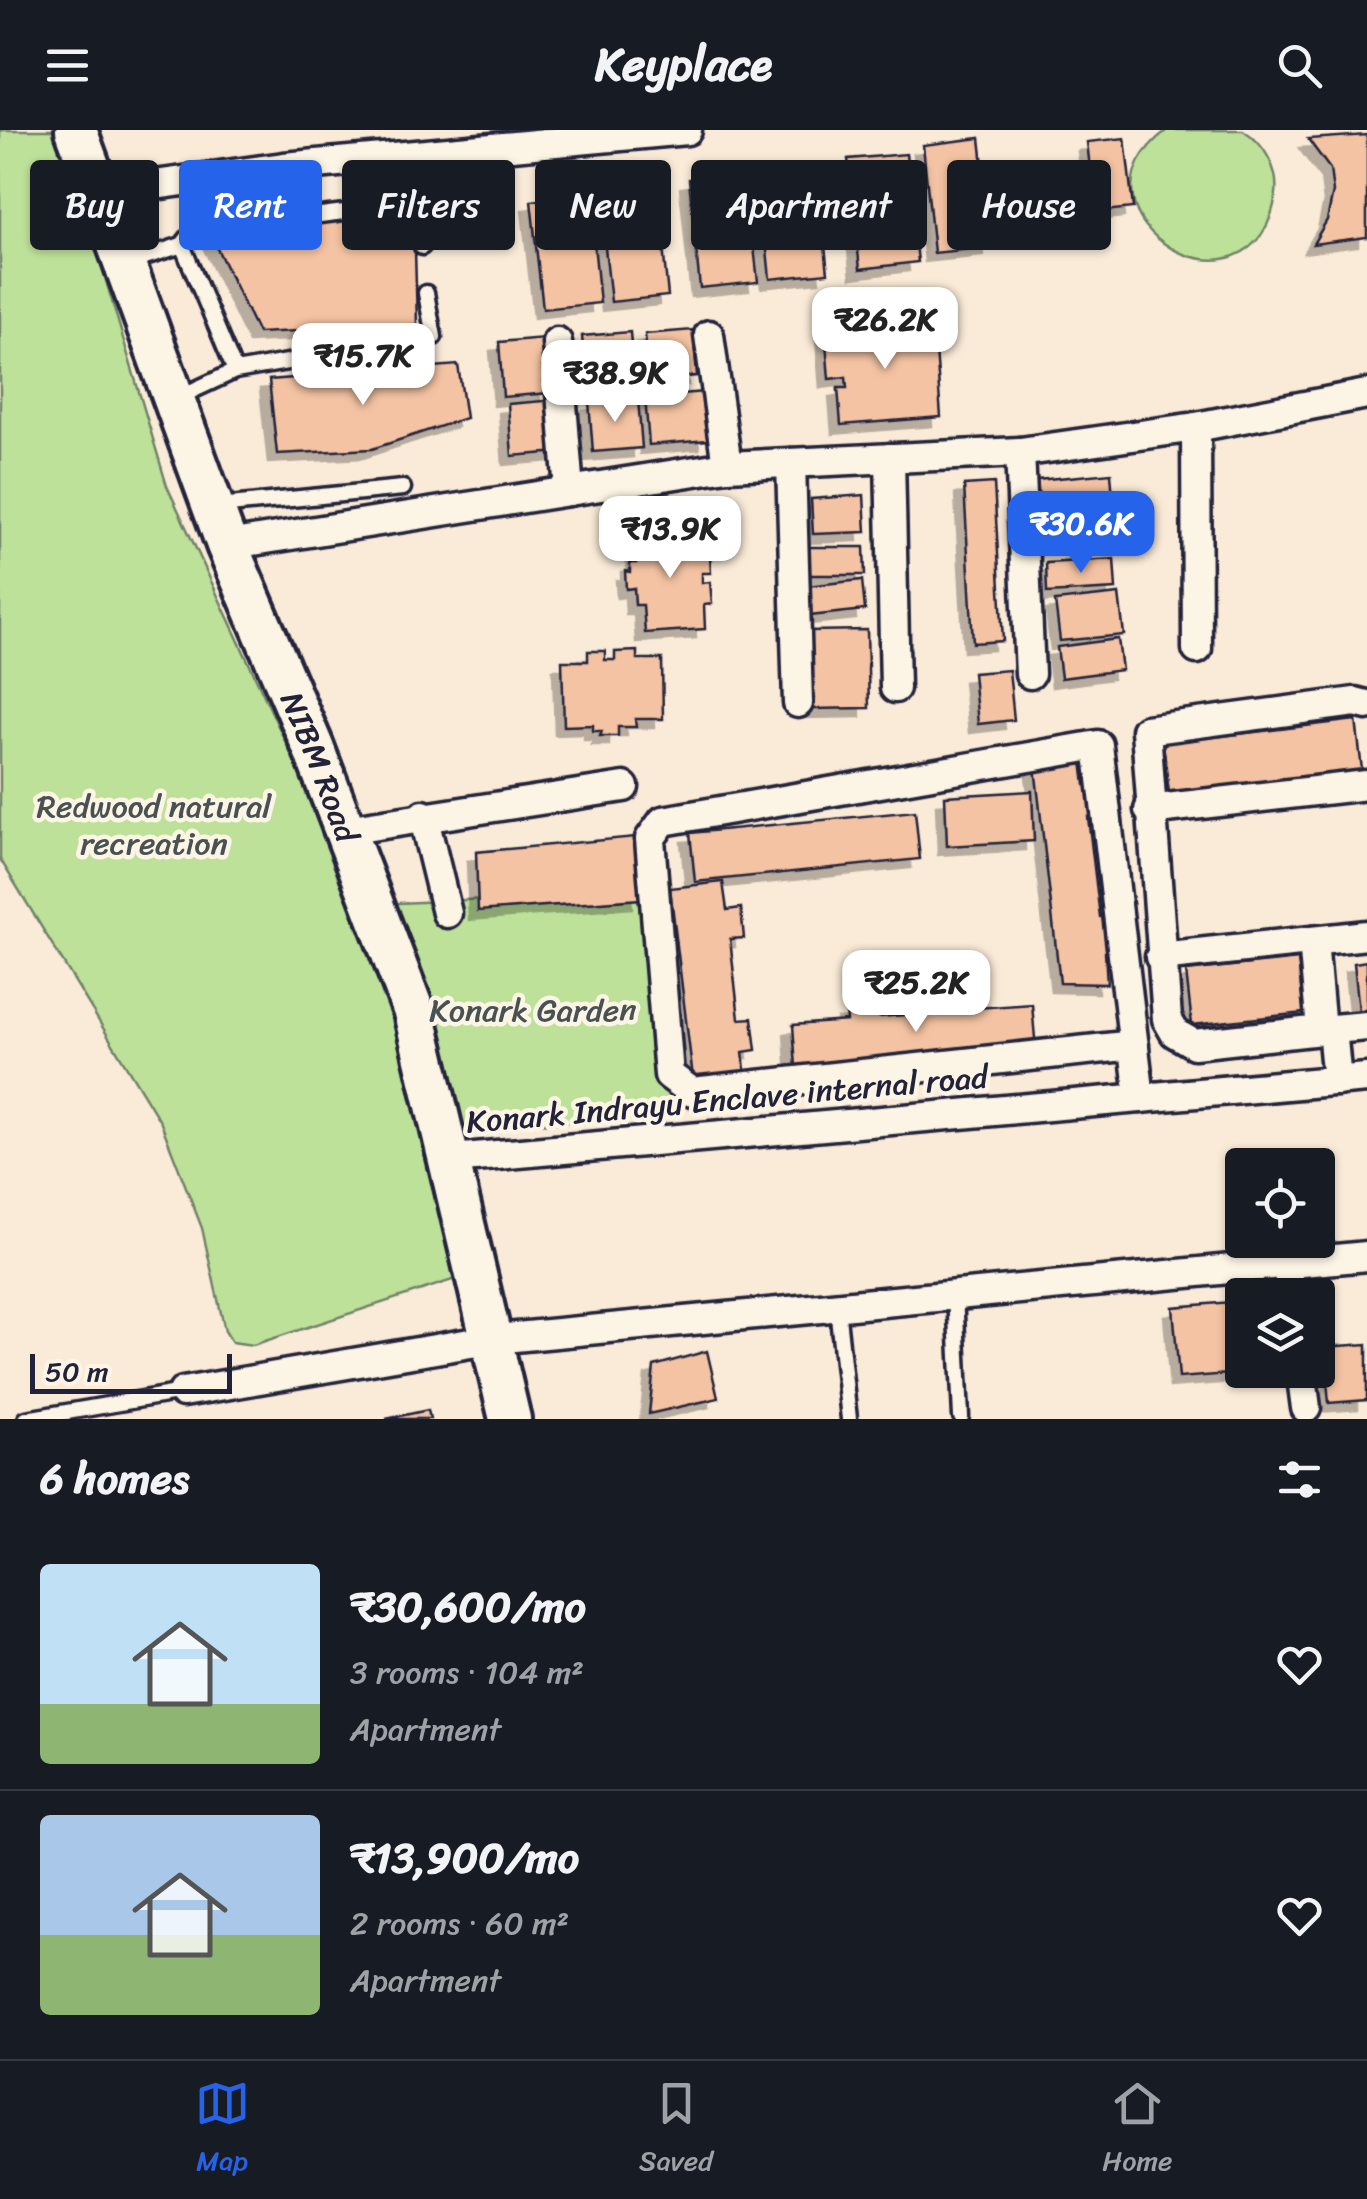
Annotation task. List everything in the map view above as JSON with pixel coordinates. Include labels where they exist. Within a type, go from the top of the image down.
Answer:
[{"type":"main road","name":"NIBM Road","points":[[76,130],[86,160]]},
{"type":"main road","name":"NIBM Road","points":[[119,250],[227,545],[345,830],[414,1012],[452,1159],[510,1419]]},
{"type":"street","points":[[159,184],[284,167],[686,130]]},
{"type":"street","points":[[709,335],[727,466]]},
{"type":"street","points":[[557,342],[569,491]]},
{"type":"street","points":[[227,545],[727,466],[1020,452],[1196,428],[1367,394]]},
{"type":"street","points":[[1196,428],[1197,649]]},
{"type":"street","points":[[1020,452],[1030,674]]},
{"type":"street","points":[[890,458],[895,688]]},
{"type":"street","points":[[791,463],[798,704]]},
{"type":"street","points":[[1367,705],[1355,702],[1146,730],[1160,957],[1167,1019],[1176,1033],[1194,1044],[1367,1026]]},
{"type":"street","points":[[1134,1045],[692,1092],[669,1075],[650,838],[663,821],[1098,745],[1134,1045],[1140,1098]]},
{"type":"street","points":[[1149,810],[1367,786]]},
{"type":"street","points":[[345,830],[624,787]]},
{"type":"street","points":[[423,815],[448,913]]},
{"type":"street","points":[[1160,957],[1367,935]]},
{"type":"street","points":[[1313,941],[1337,1081]]},
{"type":"street","name":"Konark Indrayu Enclave internal road","points":[[452,1159],[1367,1078]]},
{"type":"street","points":[[183,1392],[494,1339],[1367,1256]]},
{"type":"street","points":[[1287,1264],[1289,1278]]},
{"type":"street","points":[[1303,1388],[1306,1408]]},
{"type":"lane","points":[[124,263],[179,246]]},
{"type":"lane","points":[[184,250],[235,371]]},
{"type":"lane","points":[[173,399],[235,371],[434,337],[426,293]]},
{"type":"lane","points":[[213,507],[403,488]]},
{"type":"lane","points":[[955,1295],[961,1417]]},
{"type":"lane","points":[[837,1306],[849,1419]]},
{"type":"lane","points":[[26,1419],[183,1392]]},
{"type":"green space","name":"Redwood natural recreation","points":[[0,130],[61,130],[70,160],[30,160],[30,250],[97,250],[167,486],[379,944],[468,1275],[253,1345],[232,1342],[225,1331],[202,1228],[161,1123],[0,859]]},
{"type":"green space","points":[[1167,130],[1243,130],[1268,158],[1275,175],[1276,194],[1261,235],[1234,256],[1202,259],[1171,248],[1146,226],[1133,197],[1138,164]]},
{"type":"green space","name":"Konark Garden","points":[[643,892],[675,1116],[445,1129],[392,917],[398,903]]},
{"type":"building","points":[[1367,135],[1367,237],[1313,244],[1327,220],[1333,192],[1330,169],[1308,139]]},
{"type":"building","points":[[980,138],[982,160],[947,160],[947,250],[963,250],[934,253],[923,145]]},
{"type":"building","points":[[1125,138],[1133,208],[1111,210],[1111,160],[1089,160],[1087,142]]},
{"type":"building","points":[[906,154],[907,160],[848,160]]},
{"type":"building","points":[[531,201],[535,201],[535,237]]},
{"type":"building","points":[[342,219],[342,250],[415,250],[417,325],[258,333],[218,250],[322,250],[322,221]]},
{"type":"building","points":[[536,250],[595,250],[600,303],[543,309]]},
{"type":"building","points":[[605,250],[663,250],[668,296],[611,302]]},
{"type":"building","points":[[696,250],[754,250],[758,282],[700,288]]},
{"type":"building","points":[[767,250],[825,250],[828,273],[770,279]]},
{"type":"building","points":[[858,250],[917,250],[918,262],[860,269]]},
{"type":"building","points":[[934,322],[941,417],[841,425],[838,388],[847,388],[846,377],[829,379],[825,330]]},
{"type":"building","points":[[693,330],[697,376],[649,380],[645,334]]},
{"type":"building","points":[[630,332],[634,382],[586,385],[582,336]]},
{"type":"building","points":[[544,338],[549,393],[503,397],[499,342]]},
{"type":"building","points":[[458,365],[466,418],[372,449],[277,454],[269,380]]},
{"type":"building","points":[[704,392],[708,440],[649,445],[645,397]]},
{"type":"building","points":[[638,399],[642,448],[593,452],[589,402]]},
{"type":"building","points":[[555,400],[559,452],[512,456],[508,404]]},
{"type":"building","points":[[1111,473],[1116,535],[1043,542],[1037,480]]},
{"type":"building","points":[[994,483],[1003,641],[973,643],[964,485]]},
{"type":"building","points":[[864,495],[866,532],[813,534],[811,499]]},
{"type":"building","points":[[699,531],[700,556],[710,556],[711,573],[702,573],[702,583],[710,582],[712,604],[704,605],[705,629],[645,633],[643,605],[635,605],[634,588],[626,589],[625,571],[630,572],[630,563],[636,563],[634,534]]},
{"type":"building","points":[[807,547],[864,547],[865,575],[808,575]]},
{"type":"building","points":[[1114,559],[1116,589],[1047,593],[1046,563]]},
{"type":"building","points":[[862,580],[865,610],[809,616],[806,586]]},
{"type":"building","points":[[1119,594],[1124,635],[1060,641],[1055,601]]},
{"type":"building","points":[[867,630],[869,708],[810,709],[807,631]]},
{"type":"building","points":[[1118,639],[1122,670],[1061,678],[1057,647]]},
{"type":"building","points":[[588,651],[605,651],[605,660],[615,660],[615,652],[637,651],[637,659],[662,659],[663,719],[635,719],[636,727],[618,727],[618,736],[600,736],[602,731],[593,731],[593,725],[564,726],[562,661],[588,661]]},
{"type":"building","points":[[1009,670],[1014,720],[978,724],[973,673]]},
{"type":"building","points":[[1356,720],[1362,770],[1169,793],[1163,743]]},
{"type":"building","points":[[1082,761],[1085,785],[1099,784],[1102,815],[1088,817],[1100,917],[1110,916],[1115,950],[1105,952],[1107,984],[1060,983],[1035,767]]},
{"type":"building","points":[[1032,791],[1034,841],[947,846],[945,796]]},
{"type":"building","points":[[915,811],[920,859],[695,882],[690,833]]},
{"type":"building","points":[[635,837],[641,899],[478,911],[476,852]]},
{"type":"building","points":[[723,882],[727,910],[741,908],[744,938],[730,939],[739,1019],[752,1018],[756,1050],[743,1052],[746,1079],[694,1086],[670,888]]},
{"type":"building","points":[[1298,959],[1304,1013],[1192,1025],[1186,971]]},
{"type":"building","points":[[1367,961],[1367,1010],[1359,1011],[1354,963]]},
{"type":"building","points":[[961,1002],[962,1009],[1032,1004],[1036,1050],[796,1067],[793,1025],[847,1021],[846,1010],[879,1008],[879,1017],[930,1013],[929,1005]]},
{"type":"building","points":[[1225,1302],[1225,1374],[1179,1378],[1173,1307]]},
{"type":"building","points":[[1367,1344],[1367,1400],[1329,1403],[1328,1388],[1335,1388],[1335,1346]]},
{"type":"building","points":[[707,1351],[718,1398],[649,1414],[654,1366]]},
{"type":"building","points":[[428,1410],[430,1419],[386,1419]]}]
